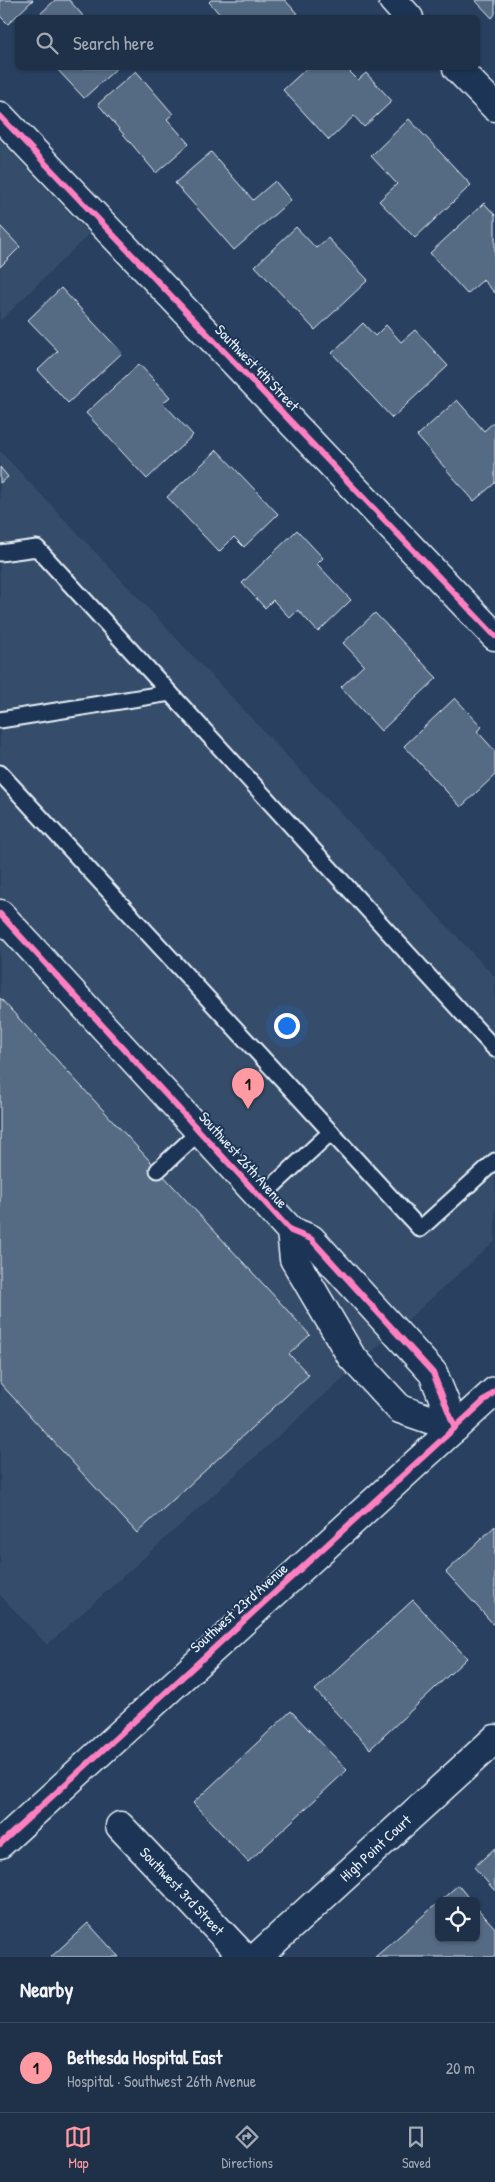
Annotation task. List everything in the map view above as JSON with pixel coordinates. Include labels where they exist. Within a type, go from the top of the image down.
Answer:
[{"type":"street","points":[[393,0],[407,15]]},
{"type":"street","points":[[459,70],[495,107]]},
{"type":"street","name":"Southwest 4th Street","points":[[0,116],[495,636]]},
{"type":"street","name":"Southwest 26th Avenue","points":[[0,914],[291,1231],[311,1239],[433,1373],[455,1428]]},
{"type":"street","points":[[291,1231],[294,1259],[351,1356],[400,1409],[455,1428]]},
{"type":"street","name":"Southwest 23rd Avenue","points":[[0,1844],[495,1392]]},
{"type":"street","name":"High Point Court","points":[[257,1957],[495,1739]]},
{"type":"street","name":"Southwest 3rd Street","points":[[120,1826],[244,1957]]},
{"type":"lane","points":[[0,554],[37,548],[495,1050]]},
{"type":"lane","points":[[0,720],[170,693]]},
{"type":"lane","points":[[0,773],[420,1229],[495,1161]]},
{"type":"lane","points":[[158,1170],[200,1131]]},
{"type":"lane","points":[[260,1198],[331,1132]]},
{"type":"shaded area","points":[[0,140],[89,234],[0,321]]},
{"type":"shaded area","points":[[0,451],[495,977],[495,1241],[47,1645],[0,1595]]},
{"type":"building","points":[[0,0],[33,0],[17,15],[15,15],[8,24],[0,16]]},
{"type":"building","points":[[55,0],[69,0],[82,15],[39,15]]},
{"type":"building","points":[[211,0],[285,0],[298,15],[220,15],[209,2]]},
{"type":"building","points":[[475,0],[495,0],[495,14],[492,18]]},
{"type":"building","points":[[58,70],[115,70],[84,98]]},
{"type":"building","points":[[305,70],[348,70],[358,80],[366,73],[392,101],[364,127],[354,116],[329,140],[283,90]]},
{"type":"building","points":[[136,71],[173,114],[167,119],[189,144],[156,173],[98,104]]},
{"type":"building","points":[[409,119],[471,185],[415,238],[379,201],[397,184],[371,156]]},
{"type":"building","points":[[211,152],[253,200],[275,181],[291,200],[234,250],[175,183]]},
{"type":"building","points":[[484,203],[495,215],[495,293],[483,280],[467,294],[430,253]]},
{"type":"building","points":[[0,226],[20,247],[0,267]]},
{"type":"building","points":[[296,227],[316,248],[328,238],[368,280],[315,330],[255,266]]},
{"type":"building","points":[[61,288],[122,353],[68,403],[38,370],[58,351],[28,320]]},
{"type":"building","points":[[363,323],[375,336],[386,325],[401,342],[415,330],[448,366],[392,418],[332,353]]},
{"type":"building","points":[[139,364],[170,397],[163,403],[193,435],[147,479],[86,413]]},
{"type":"building","points":[[457,400],[484,431],[495,421],[495,483],[474,501],[417,436]]},
{"type":"building","points":[[217,450],[278,514],[244,547],[234,537],[219,552],[167,497]]},
{"type":"building","points":[[0,467],[8,477],[0,483]]},
{"type":"building","points":[[297,530],[323,558],[317,564],[351,600],[318,632],[298,610],[290,618],[273,600],[265,608],[242,583]]},
{"type":"building","points":[[375,613],[437,678],[381,731],[341,687],[364,665],[343,643]]},
{"type":"building","points":[[455,698],[482,727],[477,731],[495,751],[495,775],[461,807],[404,746]]},
{"type":"building","points":[[0,998],[310,1335],[289,1354],[309,1375],[137,1533],[0,1383]]},
{"type":"building","points":[[495,1526],[495,1626],[446,1572]]},
{"type":"building","points":[[413,1600],[467,1658],[370,1749],[315,1690]]},
{"type":"building","points":[[291,1711],[347,1770],[248,1862],[193,1803]]},
{"type":"building","points":[[495,1848],[495,1891],[474,1867]]},
{"type":"building","points":[[458,1885],[468,1897],[444,1897]]},
{"type":"building","points":[[435,1905],[435,1942],[480,1942],[480,1911],[495,1928],[495,1957],[375,1957]]},
{"type":"building","points":[[88,1923],[119,1957],[51,1957]]},
{"type":"cycle path","points":[[0,116],[495,636]]},
{"type":"cycle path","points":[[0,914],[291,1231],[311,1239],[433,1373],[455,1428]]},
{"type":"cycle path","points":[[0,1844],[495,1391]]},
{"type":"place","name":"Bethesda Hospital East","points":[[248,1109]]}]
